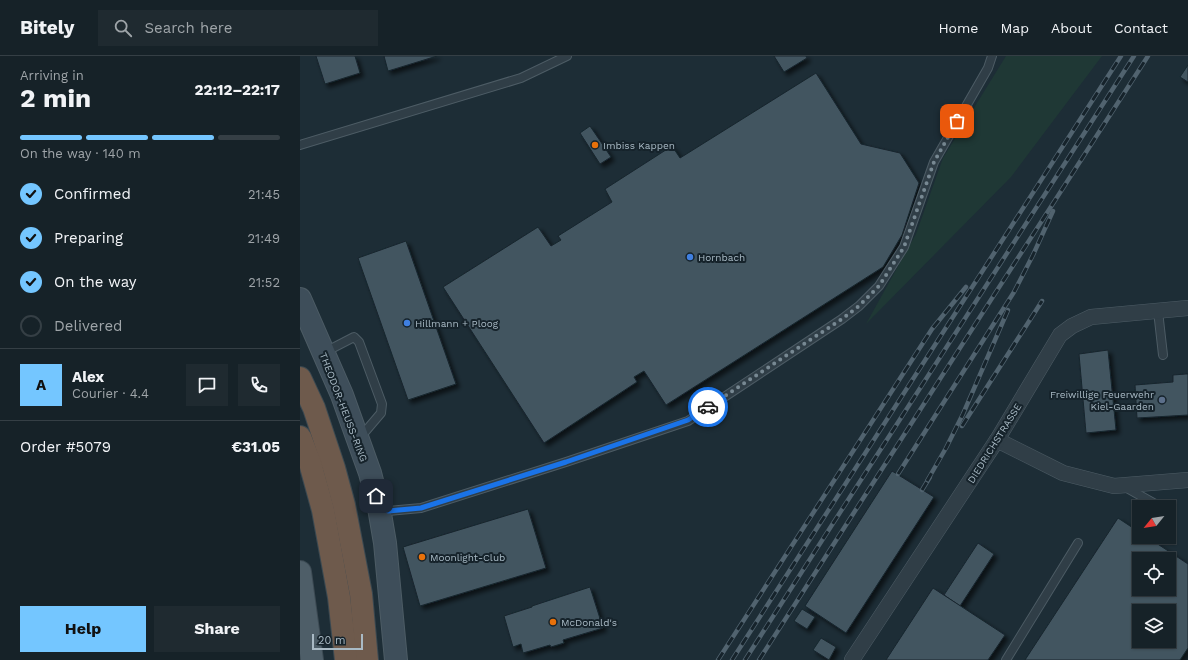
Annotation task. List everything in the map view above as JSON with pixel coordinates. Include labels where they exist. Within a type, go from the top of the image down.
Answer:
[{"type":"highway","points":[[300,378],[317,416],[344,505],[360,594],[367,660]]},
{"type":"highway","points":[[300,437],[310,463],[323,510],[339,597],[346,660]]},
{"type":"highway","points":[[300,468],[323,510]]},
{"type":"main road","name":"THEODOR-HEUSS-RING","points":[[300,299],[342,395],[370,473],[379,508],[384,543],[396,660]]},
{"type":"main road","points":[[300,572],[312,660]]},
{"type":"street","name":"DIEDRICHSTRASSE","points":[[852,660],[997,440],[1060,336],[1072,326],[1092,317],[1188,308]]},
{"type":"street","points":[[997,440],[1064,473],[1114,486],[1188,480]]},
{"type":"lane","points":[[300,145],[521,78],[567,56]]},
{"type":"lane","points":[[379,508],[388,511],[421,508],[566,462],[688,420],[842,319],[859,306],[879,286],[904,247],[934,162],[988,68],[992,56]]},
{"type":"lane","points":[[1158,311],[1164,355]]},
{"type":"lane","points":[[323,352],[354,337],[359,342],[382,404],[381,413],[358,438]]},
{"type":"lane","points":[[1123,486],[1148,500]]},
{"type":"lane","points":[[1006,660],[1078,543]]},
{"type":"green space","points":[[1006,56],[1102,56],[1011,177],[866,324],[916,234],[943,158]]},
{"type":"building","points":[[316,56],[355,56],[360,73],[325,84]]},
{"type":"building","points":[[384,56],[437,56],[388,71]]},
{"type":"building","points":[[774,56],[806,56],[807,58],[784,72]]},
{"type":"building","points":[[1188,65],[1188,82],[1180,77]]},
{"type":"building","name":"Hornbach","points":[[816,73],[861,144],[900,153],[919,183],[902,235],[883,267],[666,405],[644,371],[634,377],[637,382],[544,443],[443,287],[538,227],[551,246],[561,240],[558,236],[612,202],[605,189],[672,146],[680,158]]},
{"type":"building","name":"Imbiss Kappen","points":[[590,126],[611,157],[600,164],[580,133]]},
{"type":"building","points":[[406,241],[456,384],[408,400],[358,258]]},
{"type":"building","points":[[1108,350],[1116,430],[1086,433],[1079,354]]},
{"type":"building","name":"Freiwillige Feuerwehr Kiel-Gaarden","points":[[1188,374],[1188,415],[1137,418],[1135,385],[1173,382],[1173,375]]},
{"type":"building","points":[[892,471],[934,497],[846,633],[805,606]]},
{"type":"building","points":[[528,509],[546,568],[420,606],[403,547]]},
{"type":"building","points":[[1118,518],[1132,527],[1132,544],[1158,544],[1170,552],[1132,552],[1132,596],[1176,596],[1176,556],[1188,564],[1188,648],[1180,660],[1025,660]]},
{"type":"building","points":[[978,543],[994,554],[960,606],[944,595]]},
{"type":"building","name":"McDonald's","points":[[590,587],[603,628],[563,640],[564,643],[551,647],[550,645],[523,653],[521,644],[513,647],[504,616]]},
{"type":"building","points":[[933,588],[1005,635],[988,660],[886,660]]},
{"type":"building","points":[[802,609],[815,617],[807,629],[794,621]]},
{"type":"building","points":[[821,638],[836,647],[829,660],[813,650]]},
{"type":"railway","points":[[732,660],[1121,56]]},
{"type":"railway","points":[[745,660],[1134,56]]},
{"type":"railway","points":[[759,660],[1148,56]]},
{"type":"railway","points":[[898,474],[1014,292],[1053,211]]},
{"type":"railway","points":[[718,660],[932,329],[966,287]]},
{"type":"railway","points":[[962,426],[1042,301]]},
{"type":"railway","points":[[927,481],[963,414],[1008,310]]},
{"type":"railway","points":[[922,490],[930,477]]},
{"type":"way so far","points":[[708,407],[842,319],[859,306],[879,286],[904,247],[934,162],[957,121]]},
{"type":"place","name":"Imbiss Kappen","points":[[595,145]]},
{"type":"place","name":"Hornbach","points":[[690,257]]},
{"type":"place","name":"Hillmann + Ploog","points":[[407,323]]},
{"type":"place","name":"Freiwillige Feuerwehr Kiel-Gaarden","points":[[1162,400]]},
{"type":"place","name":"Moonlight-Club","points":[[422,557]]},
{"type":"place","name":"McDonald's","points":[[553,622]]},
{"type":"route","points":[[376,496],[379,508],[388,511],[421,508],[566,462],[688,420],[708,407]]}]
